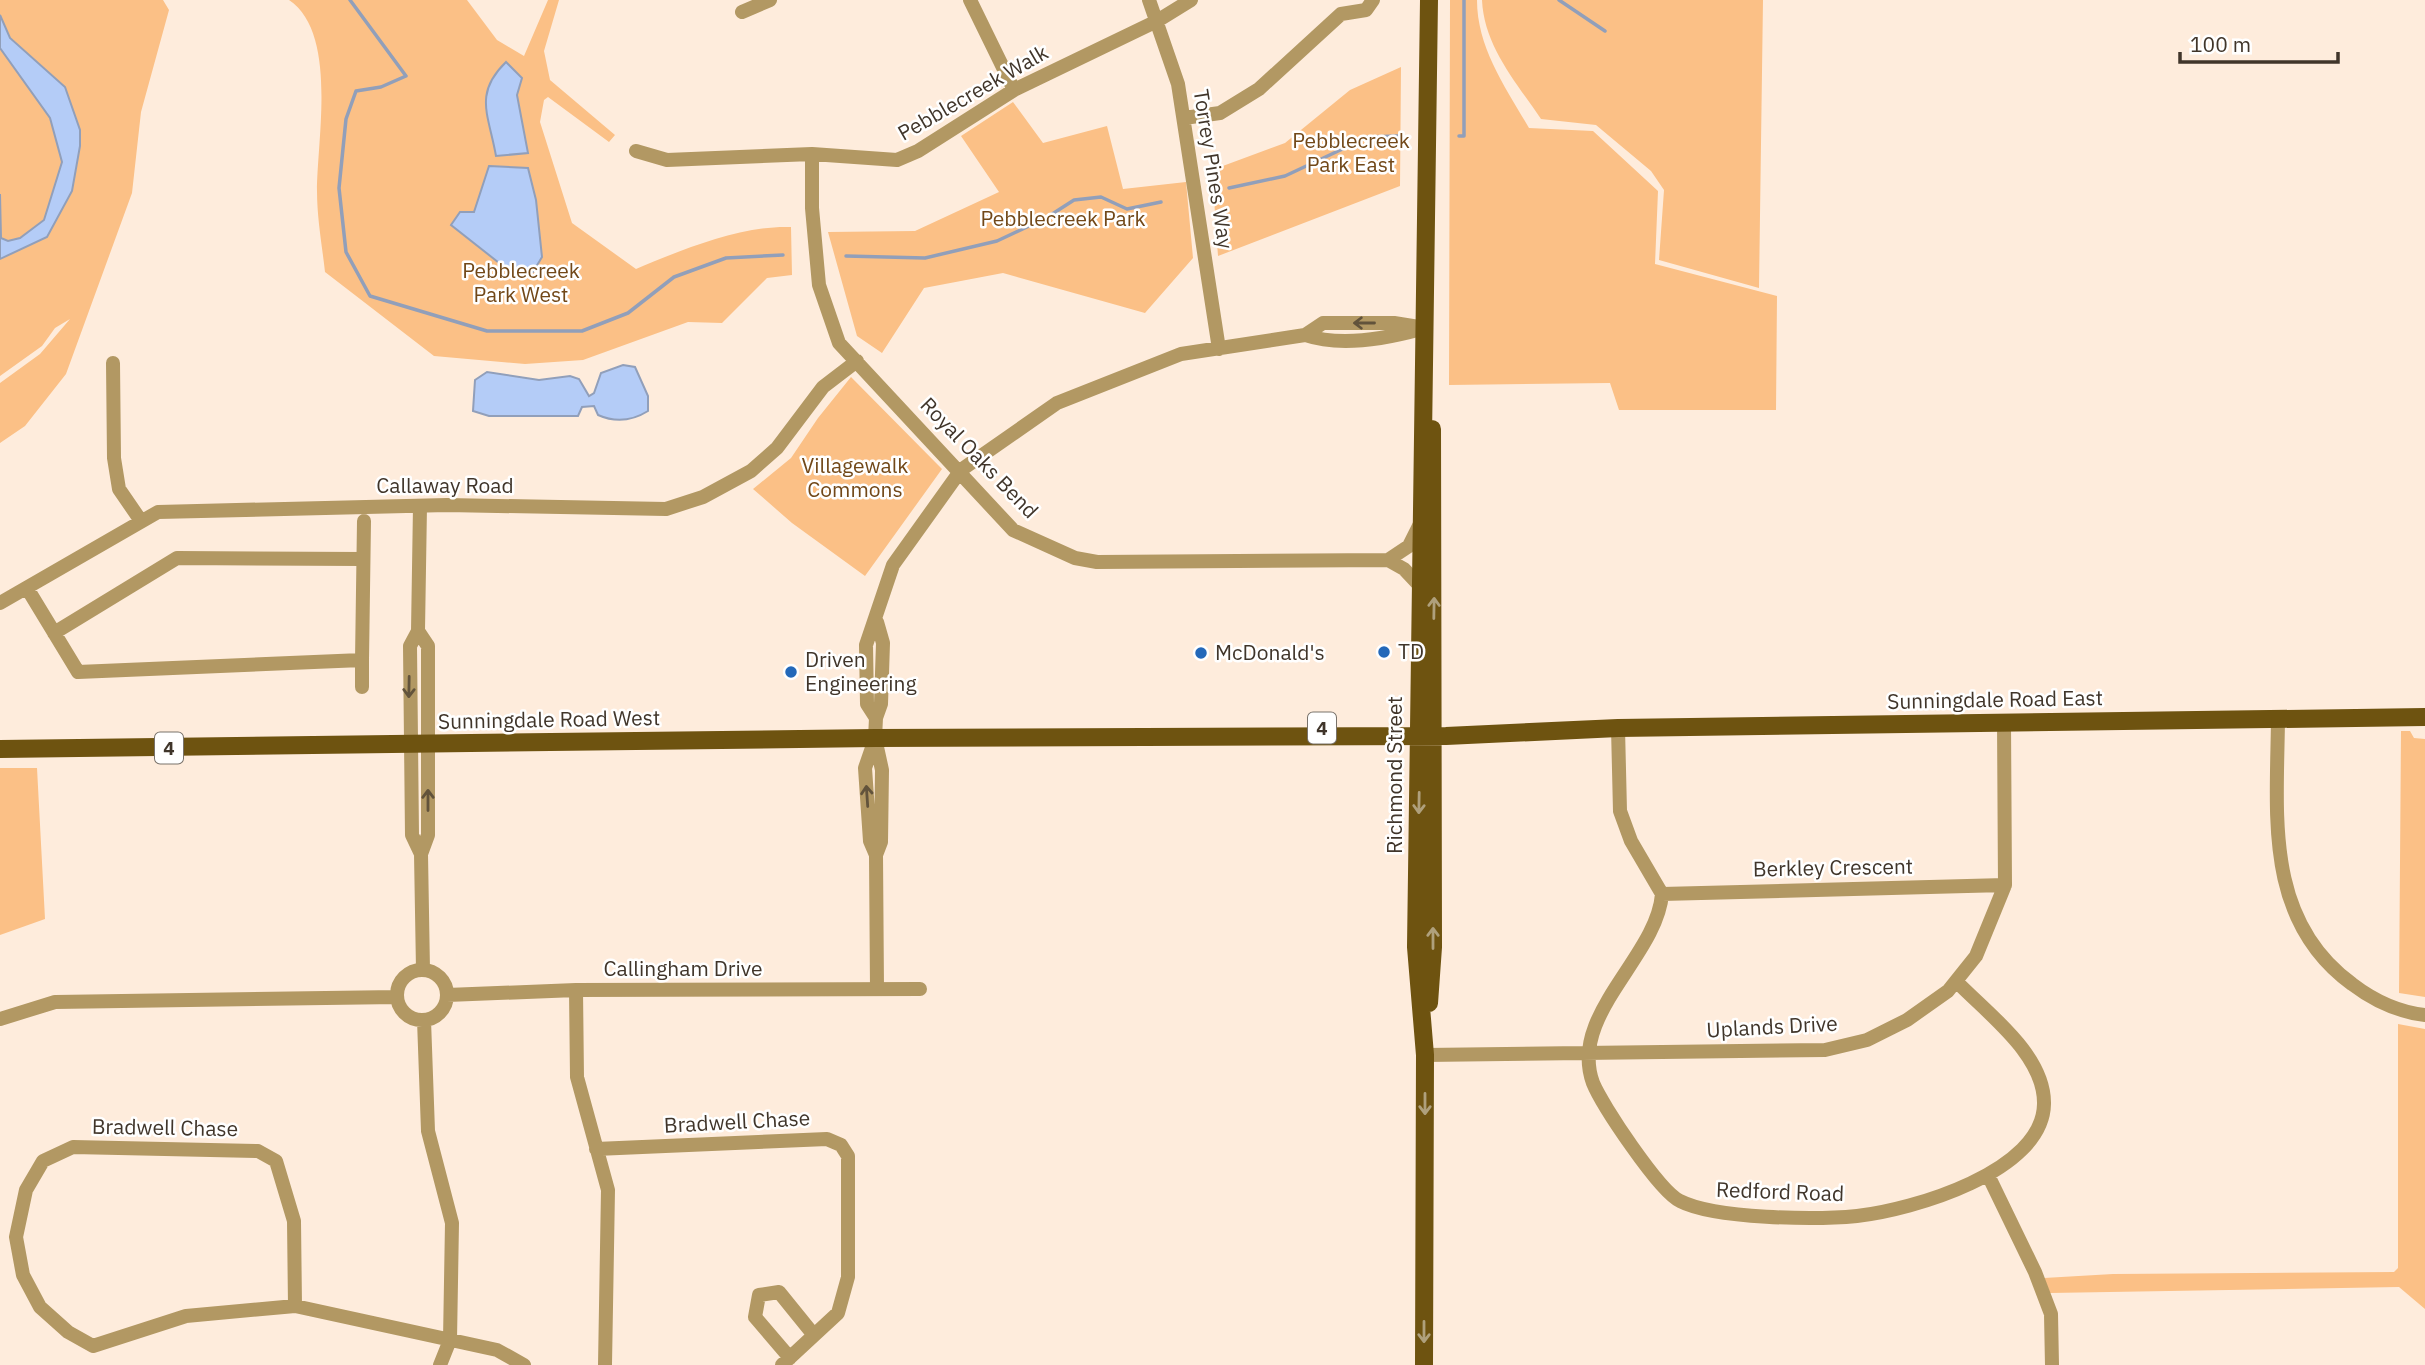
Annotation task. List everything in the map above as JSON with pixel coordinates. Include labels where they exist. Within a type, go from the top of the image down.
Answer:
[{"type":"main road","name":"Richmond Street","points":[[1426,730],[1420,524],[1429,0]]},
{"type":"main road","name":"Richmond Street","points":[[1424,1365],[1425,1055],[1416,947],[1426,730],[1433,456],[1425,328]]},
{"type":"main road","name":"Sunningdale Road East","points":[[1426,730],[2425,717]]},
{"type":"main road","name":"Sunningdale Road West","points":[[0,749],[1099,737],[1426,730]]},
{"type":"street","points":[[742,12],[770,0]]},
{"type":"street","points":[[971,0],[1014,90]]},
{"type":"street","name":"Torrey Pines Way","points":[[1149,0],[1178,84],[1219,349]]},
{"type":"street","name":"Pebblecreek Walk","points":[[636,151],[667,160],[813,154],[897,160],[918,152],[1014,90],[1157,21],[1191,0]]},
{"type":"street","points":[[1184,118],[1220,113],[1259,89],[1341,14],[1366,10],[1373,0]]},
{"type":"street","name":"Royal Oaks Bend","points":[[813,154],[812,208],[819,285],[839,343],[961,470],[1013,530],[1075,558],[1097,562],[1388,560]]},
{"type":"street","points":[[877,989],[876,855],[870,841],[865,768],[875,738],[876,718],[881,704],[883,643],[877,622],[893,565],[961,470],[1057,402],[1181,354],[1305,334],[1323,341],[1395,336],[1425,328]]},
{"type":"street","name":"Callaway Road","points":[[0,603],[158,512],[420,506],[666,509],[703,497],[751,471],[777,448],[823,387],[857,361]]},
{"type":"street","points":[[113,363],[114,458],[119,489],[141,521]]},
{"type":"street","points":[[420,506],[418,631],[410,646],[409,745],[412,835],[421,854]]},
{"type":"street","points":[[362,687],[364,521]]},
{"type":"street","points":[[1420,524],[1409,546],[1388,560],[1404,569],[1420,586]]},
{"type":"street","points":[[54,633],[177,558],[363,559]]},
{"type":"street","points":[[27,588],[78,672],[362,660]]},
{"type":"street","points":[[418,631],[428,646],[428,835],[421,854],[423,970]]},
{"type":"street","points":[[2278,719],[2278,826],[2282,868],[2294,914],[2319,956],[2339,975],[2368,996],[2396,1009],[2425,1015]]},
{"type":"street","name":"Uplands Drive","points":[[1425,1055],[1825,1050],[1867,1040],[1907,1020],[1957,982],[1976,956],[2005,886],[2004,722]]},
{"type":"street","points":[[1618,728],[1620,811],[1631,841],[1662,894]]},
{"type":"street","name":"Berkley Crescent","points":[[1662,894],[2005,886]]},
{"type":"street","name":"Redford Road","points":[[1662,894],[1657,916],[1594,1027],[1591,1055],[1593,1082],[1649,1173],[1677,1200],[1711,1213],[1856,1216],[1942,1195],[1988,1175],[2024,1147],[2040,1128],[2044,1103],[2037,1072],[2018,1045],[1957,982]]},
{"type":"street","points":[[423,970],[440,978],[447,995],[440,1012],[424,1020],[405,1014],[397,997],[401,981],[407,975],[423,970]]},
{"type":"street","name":"Callingham Drive","points":[[447,995],[576,990],[920,989]]},
{"type":"street","points":[[576,990],[577,1077],[608,1190],[605,1365]]},
{"type":"street","points":[[0,1019],[36,1006],[67,1001],[397,997]]},
{"type":"street","points":[[424,1020],[428,1132],[452,1223],[450,1340],[440,1365]]},
{"type":"street","name":"Bradwell Chase","points":[[596,1149],[827,1139],[841,1145],[848,1156],[848,1277],[838,1313],[786,1361]]},
{"type":"street","name":"Bradwell Chase","points":[[295,1306],[293,1221],[276,1161],[258,1151],[73,1147],[43,1161],[26,1190],[16,1237],[23,1275],[40,1307],[68,1332],[93,1346],[186,1316],[295,1306],[497,1350],[524,1365]]},
{"type":"street","points":[[1988,1175],[2035,1272],[2051,1314],[2052,1365]]},
{"type":"street","points":[[786,1361],[755,1317],[759,1295],[779,1292],[813,1334]]},
{"type":"green space","points":[[0,0],[163,0],[169,10],[141,112],[132,193],[66,374],[25,426],[0,443],[0,383],[40,354],[70,319],[55,328],[42,346],[0,376]]},
{"type":"green space","name":"Pebblecreek Park West","points":[[289,0],[467,0],[497,40],[524,56],[548,0],[559,0],[544,51],[550,80],[615,135],[609,142],[548,97],[544,100],[540,122],[572,223],[636,269],[732,234],[772,227],[791,227],[792,275],[767,278],[722,323],[688,322],[583,360],[525,364],[434,356],[325,272],[317,201],[321,116],[319,61],[314,36],[304,16]]},
{"type":"green space","points":[[1450,0],[1477,0],[1478,18],[1487,51],[1502,83],[1529,128],[1593,131],[1658,191],[1655,264],[1777,296],[1776,410],[1619,410],[1610,383],[1449,385]]},
{"type":"green space","points":[[1482,0],[1763,0],[1759,288],[1659,260],[1664,190],[1651,171],[1596,125],[1541,119],[1495,48],[1484,17]]},
{"type":"green space","name":"Pebblecreek Park East","points":[[1401,67],[1400,186],[1218,256],[1212,170],[1285,143],[1350,90]]},
{"type":"green space","name":"Pebblecreek Park","points":[[1013,102],[1043,143],[1107,126],[1123,189],[1186,182],[1193,258],[1145,313],[1003,273],[924,288],[882,353],[857,336],[828,232],[915,231],[999,192],[961,136]]},
{"type":"green space","name":"Villagewalk Commons","points":[[851,377],[942,469],[865,576],[792,523],[753,489],[791,458],[818,418]]},
{"type":"green space","points":[[2401,731],[2410,731],[2414,738],[2425,739],[2425,997],[2399,993]]},
{"type":"green space","points":[[0,768],[37,768],[45,919],[0,935]]},
{"type":"green space","points":[[2398,1024],[2425,1029],[2425,1309],[2399,1287],[2050,1293],[2044,1278],[2113,1274],[2394,1272],[2398,1268]]},
{"type":"water","points":[[0,15],[10,38],[65,87],[80,130],[80,146],[72,191],[47,237],[0,259],[0,194],[1,238],[8,241],[20,238],[44,220],[62,162],[50,118],[0,48]]},
{"type":"water","points":[[506,62],[522,78],[517,95],[528,153],[496,156],[487,117],[486,95],[496,74]]},
{"type":"water","points":[[489,166],[528,168],[536,200],[542,257],[533,272],[508,270],[451,225],[460,212],[474,212]]},
{"type":"water","points":[[623,365],[635,367],[648,396],[648,411],[636,417],[624,420],[605,418],[598,415],[594,406],[582,407],[578,416],[489,416],[473,411],[475,380],[487,372],[539,380],[570,376],[579,379],[589,396],[594,393],[601,373]]},
{"type":"waterway","points":[[350,0],[406,76],[381,87],[356,91],[346,119],[339,188],[346,252],[370,296],[487,331],[582,331],[628,313],[674,277],[726,258],[783,255]]},
{"type":"waterway","points":[[1459,136],[1464,136],[1464,0]]},
{"type":"waterway","points":[[1559,0],[1605,31]]},
{"type":"waterway","points":[[1229,188],[1285,176],[1368,137],[1398,136]]},
{"type":"waterway","points":[[846,256],[925,258],[997,241],[1046,218],[1074,200],[1101,197],[1127,209],[1161,202]]},
{"type":"place","name":"TD","points":[[1384,652]]},
{"type":"place","name":"McDonald's","points":[[1201,653]]},
{"type":"place","name":"Driven Engineering","points":[[791,672]]}]
